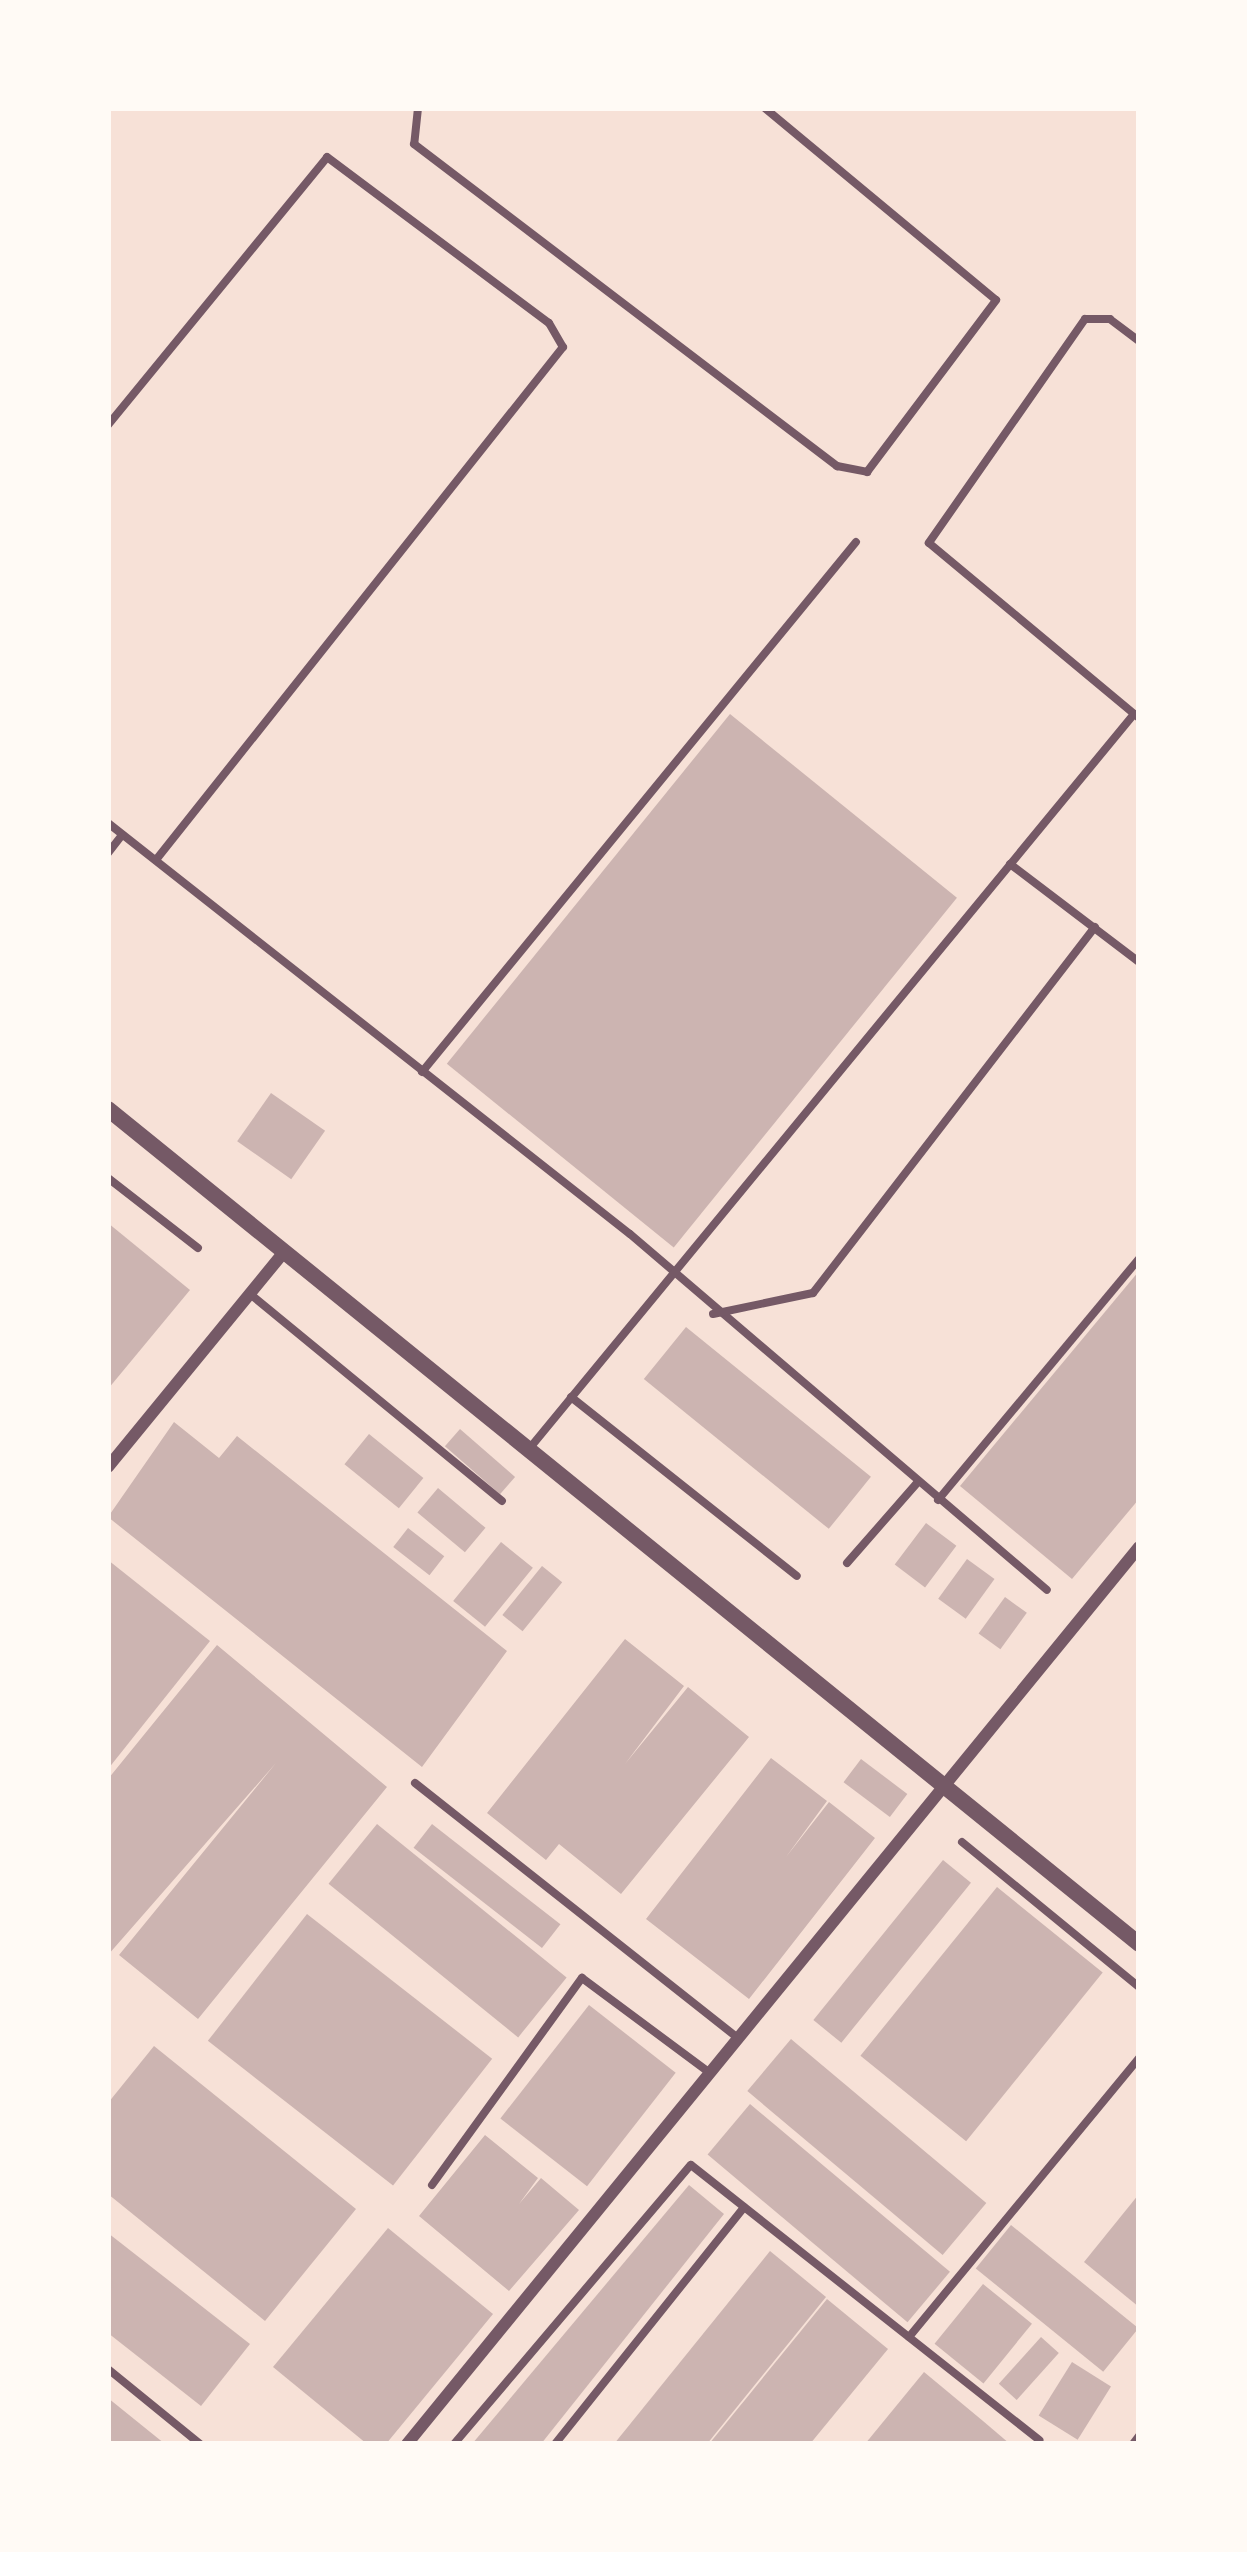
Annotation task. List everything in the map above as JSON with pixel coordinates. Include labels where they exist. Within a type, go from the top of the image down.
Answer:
[{"type":"street","points":[[108,1108],[1139,1943]]},
{"type":"street","points":[[108,1467],[285,1252]]},
{"type":"street","points":[[406,2444],[1139,1547]]},
{"type":"lane","points":[[418,108],[414,144],[837,466],[866,472],[996,300],[765,108]]},
{"type":"lane","points":[[108,425],[327,157],[561,336],[557,360],[156,860]]},
{"type":"lane","points":[[529,1449],[1137,716],[928,543],[1084,319],[1110,319],[1139,341]]},
{"type":"lane","points":[[422,1072],[856,542]]},
{"type":"lane","points":[[108,823],[422,1072],[1047,1590]]},
{"type":"lane","points":[[108,853],[122,835]]},
{"type":"lane","points":[[1010,864],[1139,962]]},
{"type":"lane","points":[[712,1314],[813,1293],[1095,927]]},
{"type":"lane","points":[[108,1178],[198,1248]]},
{"type":"lane","points":[[938,1500],[1139,1259]]},
{"type":"lane","points":[[250,1294],[502,1502]]},
{"type":"lane","points":[[572,1397],[797,1576]]},
{"type":"lane","points":[[847,1563],[917,1483]]},
{"type":"lane","points":[[416,1783],[735,2036]]},
{"type":"lane","points":[[962,1842],[1139,1987]]},
{"type":"lane","points":[[432,2186],[582,1978],[707,2071]]},
{"type":"lane","points":[[908,2337],[1139,2057]]},
{"type":"lane","points":[[454,2444],[691,2164],[1039,2440]]},
{"type":"lane","points":[[555,2444],[744,2207]]},
{"type":"lane","points":[[108,2369],[200,2444]]},
{"type":"lane","points":[[1132,2444],[1139,2436]]},
{"type":"building","points":[[730,714],[957,898],[674,1247],[447,1064]]},
{"type":"building","points":[[271,1093],[325,1131],[291,1179],[237,1141]]},
{"type":"building","points":[[108,1223],[190,1290],[108,1389]]},
{"type":"building","points":[[1139,1271],[1139,1499],[1072,1579],[960,1486]]},
{"type":"building","points":[[686,1327],[871,1477],[829,1529],[644,1379]]},
{"type":"building","points":[[174,1422],[219,1458],[237,1436],[507,1651],[422,1767],[108,1517]]},
{"type":"building","points":[[460,1429],[515,1477],[500,1494],[445,1446]]},
{"type":"building","points":[[369,1434],[423,1478],[399,1508],[344,1464]]},
{"type":"building","points":[[438,1488],[485,1528],[465,1552],[417,1513]]},
{"type":"building","points":[[926,1523],[956,1546],[925,1587],[895,1565]]},
{"type":"building","points":[[408,1528],[444,1556],[429,1575],[393,1547]]},
{"type":"building","points":[[501,1542],[533,1568],[485,1627],[453,1601]]},
{"type":"building","points":[[967,1559],[995,1579],[966,1619],[938,1599]]},
{"type":"building","points":[[108,1560],[210,1641],[108,1769]]},
{"type":"building","points":[[542,1566],[562,1582],[523,1631],[502,1615]]},
{"type":"building","points":[[1005,1597],[1027,1613],[1000,1649],[979,1633]]},
{"type":"building","points":[[625,1639],[684,1686],[625,1764],[688,1687],[749,1737],[621,1894],[559,1844],[546,1860],[487,1813]]},
{"type":"building","points":[[217,1645],[387,1787],[198,2019],[119,1955],[276,1763],[108,1955],[108,1779]]},
{"type":"building","points":[[771,1758],[827,1801],[786,1857],[829,1802],[875,1838],[749,1999],[646,1919]]},
{"type":"building","points":[[861,1759],[907,1794],[890,1817],[844,1782]]},
{"type":"building","points":[[377,1824],[567,1978],[518,2037],[329,1884]]},
{"type":"building","points":[[432,1824],[560,1924],[542,1948],[414,1848]]},
{"type":"building","points":[[943,1860],[971,1883],[841,2043],[813,2020]]},
{"type":"building","points":[[997,1887],[1103,1973],[966,2141],[860,2056]]},
{"type":"building","points":[[307,1914],[492,2059],[393,2186],[208,2041]]},
{"type":"building","points":[[589,2005],[676,2073],[587,2186],[500,2118]]},
{"type":"building","points":[[791,2039],[986,2203],[943,2255],[747,2091]]},
{"type":"building","points":[[154,2046],[356,2209],[265,2321],[108,2194],[108,2103]]},
{"type":"building","points":[[750,2104],[950,2272],[908,2322],[708,2155]]},
{"type":"building","points":[[485,2135],[538,2178],[519,2204],[541,2178],[579,2210],[509,2291],[419,2216]]},
{"type":"building","points":[[689,2185],[724,2214],[541,2444],[472,2444]]},
{"type":"building","points":[[1139,2194],[1139,2307],[1084,2262]]},
{"type":"building","points":[[1011,2225],[1138,2328],[1103,2372],[976,2269]]},
{"type":"building","points":[[388,2228],[493,2314],[386,2444],[367,2444],[273,2367]]},
{"type":"building","points":[[108,2233],[250,2344],[201,2406],[108,2333]]},
{"type":"building","points":[[770,2251],[826,2297],[707,2444],[614,2444]]},
{"type":"building","points":[[983,2284],[1032,2324],[984,2383],[935,2344]]},
{"type":"building","points":[[827,2299],[888,2349],[810,2444],[709,2444]]},
{"type":"building","points":[[1041,2337],[1059,2353],[1017,2400],[999,2384]]},
{"type":"building","points":[[1072,2362],[1111,2386],[1078,2440],[1039,2415]]},
{"type":"building","points":[[924,2372],[983,2421],[1010,2444],[865,2444]]},
{"type":"building","points":[[108,2398],[165,2444],[108,2444]]}]
